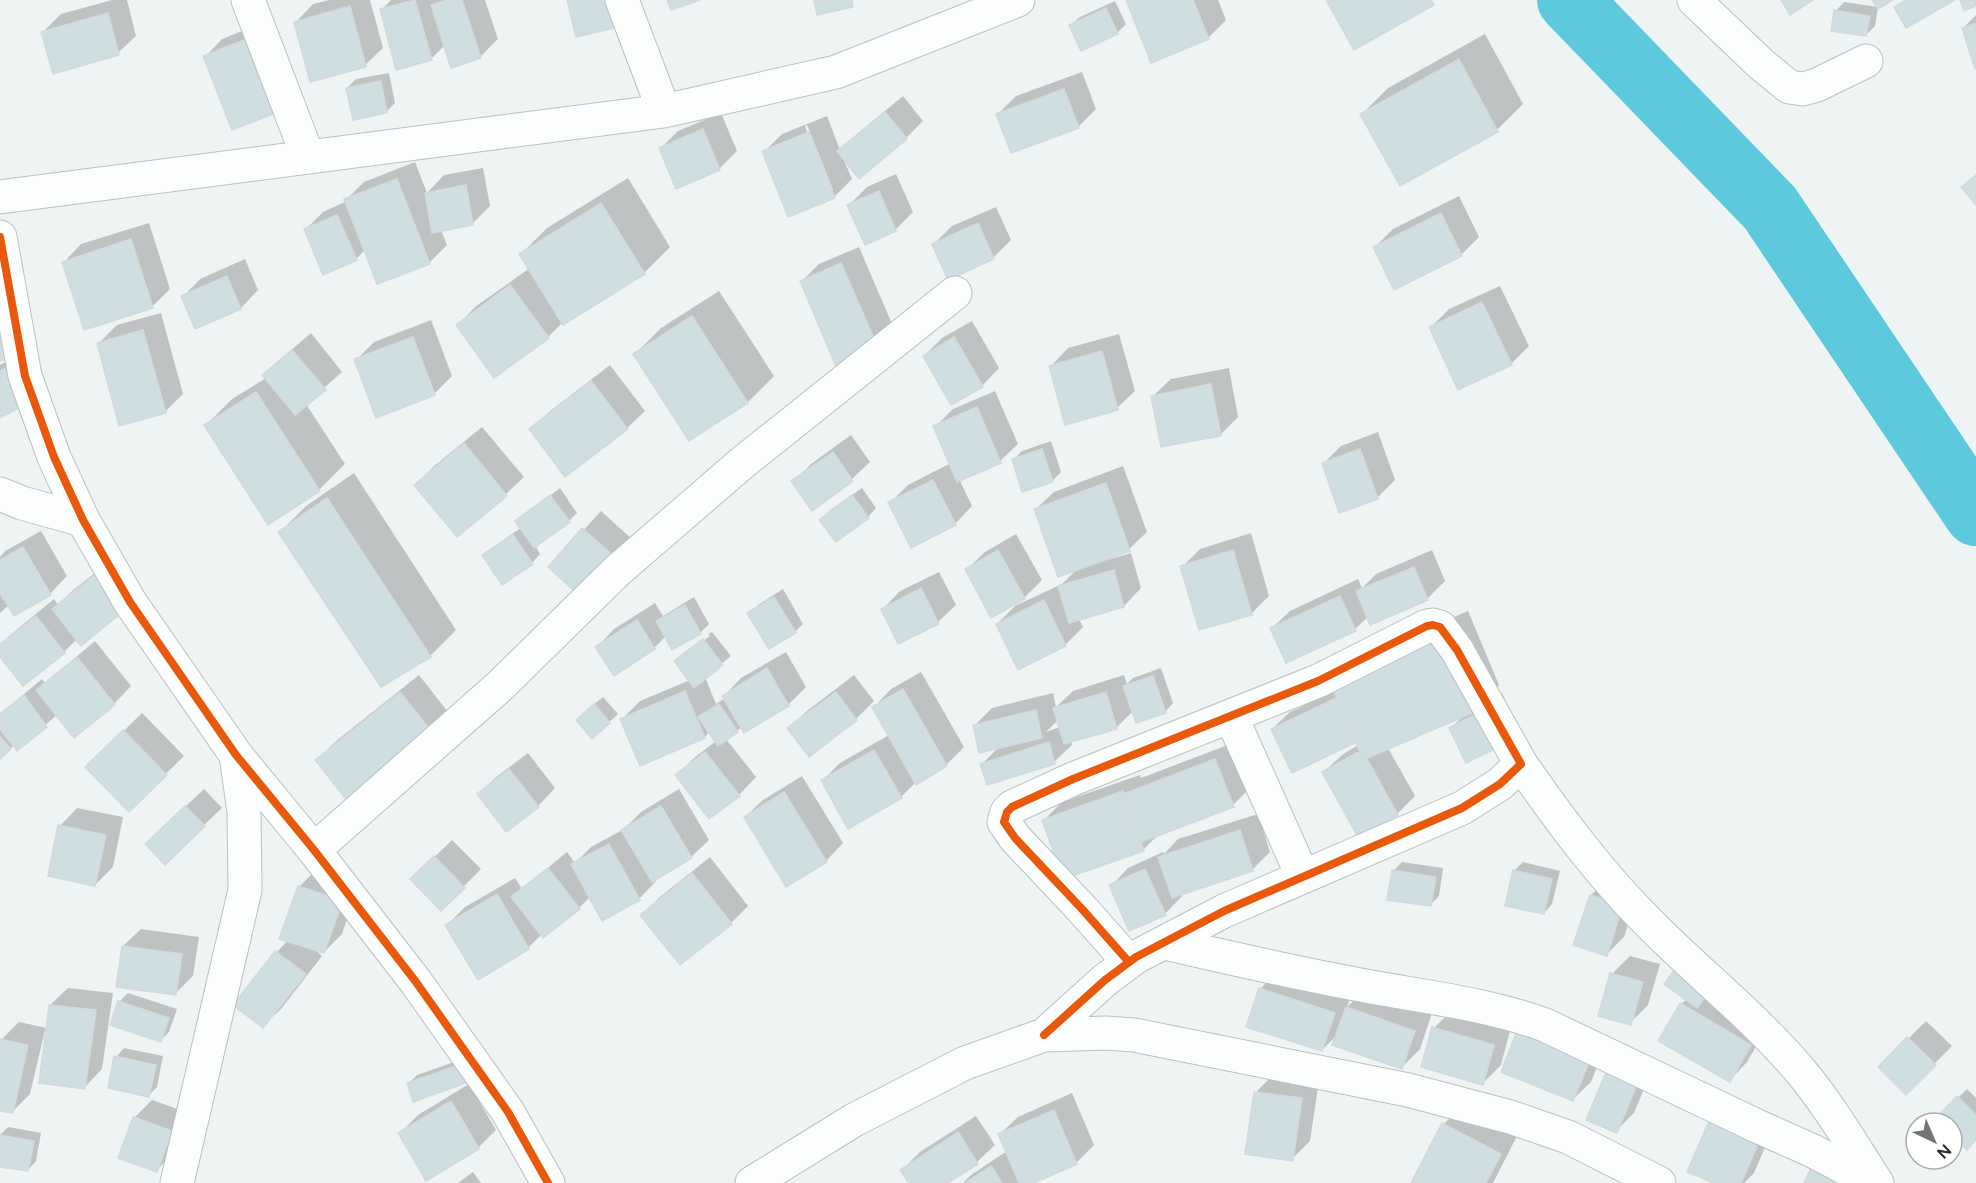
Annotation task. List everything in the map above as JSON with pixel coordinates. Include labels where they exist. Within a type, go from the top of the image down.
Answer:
[{"type":"street","points":[[248,0],[308,157]]},
{"type":"street","points":[[622,0],[664,111]]},
{"type":"street","points":[[0,197],[664,111],[836,72],[1018,0]]},
{"type":"street","points":[[1694,0],[1761,64],[1789,87],[1803,89],[1817,85],[1866,61]]},
{"type":"street","points":[[0,237],[25,376],[54,457],[83,520],[130,602],[236,755],[314,850],[416,982],[508,1112],[548,1183]]},
{"type":"street","points":[[314,850],[501,685],[617,571],[742,464],[955,293]]},
{"type":"street","points":[[0,494],[22,503],[83,520]]},
{"type":"street","points":[[1128,962],[1015,838],[1004,822],[1012,807],[1048,790],[1318,681],[1427,626],[1437,625],[1457,650],[1521,764],[1554,813],[1651,925],[1803,1074],[1828,1108],[1876,1183]]},
{"type":"street","points":[[1231,716],[1303,877]]},
{"type":"street","points":[[177,1183],[245,890],[244,812],[236,755]]},
{"type":"street","points":[[1044,1035],[1128,962],[1224,911],[1462,808],[1500,784],[1521,764]]},
{"type":"street","points":[[1164,943],[1310,976],[1494,1010],[1525,1018],[1554,1029],[1876,1183]]},
{"type":"street","points":[[752,1183],[854,1120],[965,1063],[1044,1035],[1106,1033],[1134,1035],[1408,1090],[1510,1117],[1568,1137],[1659,1183]]},
{"type":"building","points":[[415,0],[432,60],[396,70],[380,9]]},
{"type":"building","points":[[447,0],[462,0],[481,58],[451,68],[431,5]]},
{"type":"building","points":[[567,0],[608,0],[614,28],[576,37]]},
{"type":"building","points":[[667,0],[700,0],[671,10]]},
{"type":"building","points":[[814,0],[852,0],[853,7],[817,15]]},
{"type":"building","points":[[1126,0],[1193,0],[1209,39],[1151,63]]},
{"type":"building","points":[[1326,0],[1431,0],[1434,5],[1354,50]]},
{"type":"building","points":[[1781,0],[1813,0],[1790,15]]},
{"type":"building","points":[[1872,0],[1893,0],[1878,9]]},
{"type":"building","points":[[1906,0],[1955,0],[1906,28],[1894,7]]},
{"type":"building","points":[[1960,0],[1976,0],[1976,6],[1964,11]]},
{"type":"building","points":[[350,6],[366,67],[310,82],[294,22]]},
{"type":"building","points":[[1106,8],[1118,34],[1081,51],[1069,25]]},
{"type":"building","points":[[1834,10],[1870,16],[1866,36],[1831,31]]},
{"type":"building","points":[[108,13],[119,55],[53,74],[41,32]]},
{"type":"building","points":[[1976,23],[1976,69],[1975,69],[1962,28]]},
{"type":"building","points":[[252,37],[281,111],[232,130],[203,56]]},
{"type":"building","points":[[1459,59],[1498,132],[1400,186],[1360,114]]},
{"type":"building","points":[[381,81],[387,113],[353,120],[346,88]]},
{"type":"building","points":[[1064,89],[1079,128],[1011,153],[996,114]]},
{"type":"building","points":[[885,112],[907,139],[859,179],[837,151]]},
{"type":"building","points":[[703,129],[720,170],[676,189],[659,148]]},
{"type":"building","points":[[809,132],[835,198],[788,217],[762,151]]},
{"type":"building","points":[[1976,175],[1976,205],[1961,187]]},
{"type":"building","points":[[397,179],[430,264],[377,284],[344,199]]},
{"type":"building","points":[[466,185],[473,225],[432,233],[425,193]]},
{"type":"building","points":[[879,191],[896,231],[865,245],[847,205]]},
{"type":"building","points":[[601,203],[645,274],[563,325],[519,254]]},
{"type":"building","points":[[1441,213],[1462,256],[1394,290],[1373,247]]},
{"type":"building","points":[[337,215],[357,260],[323,275],[304,229]]},
{"type":"building","points":[[978,223],[994,259],[948,280],[932,244]]},
{"type":"building","points":[[131,239],[153,308],[84,330],[62,262]]},
{"type":"building","points":[[841,263],[880,352],[838,371],[800,281]]},
{"type":"building","points":[[227,276],[241,309],[195,329],[181,296]]},
{"type":"building","points":[[510,285],[549,338],[494,378],[456,325]]},
{"type":"building","points":[[1482,302],[1512,365],[1458,390],[1429,327]]},
{"type":"building","points":[[692,316],[748,403],[689,441],[633,354]]},
{"type":"building","points":[[0,317],[14,356],[0,361]]},
{"type":"building","points":[[143,330],[166,413],[119,426],[97,343]]},
{"type":"building","points":[[413,337],[435,395],[376,418],[354,359]]},
{"type":"building","points":[[954,337],[983,387],[951,405],[923,356]]},
{"type":"building","points":[[292,350],[326,390],[295,415],[262,375]]},
{"type":"building","points":[[1102,351],[1118,410],[1065,425],[1049,366]]},
{"type":"building","points":[[6,368],[26,404],[0,418],[0,371]]},
{"type":"building","points":[[591,381],[628,429],[565,477],[529,429]]},
{"type":"building","points":[[1211,384],[1221,436],[1161,447],[1151,396]]},
{"type":"building","points":[[256,392],[320,491],[268,525],[204,425]]},
{"type":"building","points":[[977,407],[1001,463],[957,482],[933,426]]},
{"type":"building","points":[[464,443],[507,496],[457,537],[414,485]]},
{"type":"building","points":[[1042,449],[1053,482],[1022,492],[1012,459]]},
{"type":"building","points":[[1360,449],[1378,499],[1339,513],[1322,463]]},
{"type":"building","points":[[833,452],[853,481],[812,511],[791,481]]},
{"type":"building","points":[[933,480],[956,525],[911,548],[888,502]]},
{"type":"building","points":[[1106,483],[1130,551],[1058,577],[1034,509]]},
{"type":"building","points":[[550,495],[570,522],[534,548],[515,521]]},
{"type":"building","points":[[852,495],[869,518],[836,542],[819,520]]},
{"type":"building","points":[[327,498],[431,657],[381,687],[278,532]]},
{"type":"building","points":[[582,528],[616,558],[581,597],[548,567]]},
{"type":"building","points":[[513,535],[533,564],[502,585],[482,555]]},
{"type":"building","points":[[23,547],[51,595],[14,616],[0,593],[0,560]]},
{"type":"building","points":[[998,550],[1025,599],[991,618],[965,569]]},
{"type":"building","points":[[1233,550],[1252,615],[1199,630],[1180,566]]},
{"type":"building","points":[[1414,567],[1428,600],[1370,625],[1356,591]]},
{"type":"building","points":[[1114,570],[1124,607],[1069,623],[1058,586]]},
{"type":"building","points":[[97,573],[125,610],[81,646],[52,609]]},
{"type":"building","points":[[921,588],[939,624],[898,644],[881,609]]},
{"type":"building","points":[[1340,596],[1356,631],[1286,663],[1270,628]]},
{"type":"building","points":[[774,597],[796,633],[769,649],[747,613]]},
{"type":"building","points":[[1044,600],[1066,646],[1018,670],[996,624]]},
{"type":"building","points":[[685,605],[701,634],[672,650],[656,621]]},
{"type":"building","points":[[36,616],[65,653],[23,686],[0,657],[0,644]]},
{"type":"building","points":[[637,620],[655,649],[614,676],[595,647]]},
{"type":"building","points":[[1442,637],[1474,712],[1363,760],[1331,685]]},
{"type":"building","points":[[703,639],[723,665],[694,688],[674,661]]},
{"type":"building","points":[[77,657],[115,705],[74,738],[36,690]]},
{"type":"building","points":[[767,668],[789,706],[744,733],[722,696]]},
{"type":"building","points":[[1153,676],[1166,713],[1136,723],[1123,686]]},
{"type":"building","points":[[903,689],[947,766],[916,785],[872,707]]},
{"type":"building","points":[[685,691],[705,738],[640,766],[620,719]]},
{"type":"building","points":[[400,692],[431,731],[346,799],[315,760]]},
{"type":"building","points":[[836,692],[857,720],[809,757],[787,728]]},
{"type":"building","points":[[1106,692],[1117,729],[1064,744],[1053,708]]},
{"type":"building","points":[[24,695],[47,727],[17,751],[0,729],[0,714]]},
{"type":"building","points":[[1336,698],[1357,742],[1292,773],[1271,729]]},
{"type":"building","points":[[594,704],[610,723],[592,739],[576,720]]},
{"type":"building","points":[[719,704],[738,732],[718,746],[698,717]]},
{"type":"building","points":[[1036,710],[1042,738],[979,753],[973,725]]},
{"type":"building","points":[[1484,710],[1501,746],[1466,763],[1449,728]]},
{"type":"building","points":[[123,730],[167,775],[129,812],[85,767]]},
{"type":"building","points":[[0,737],[11,749],[0,759]]},
{"type":"building","points":[[1049,742],[1055,764],[987,785],[980,764]]},
{"type":"building","points":[[874,750],[902,798],[848,829],[821,780]]},
{"type":"building","points":[[1362,750],[1398,815],[1358,837],[1322,772]]},
{"type":"building","points":[[705,752],[740,796],[709,819],[675,775]]},
{"type":"building","points":[[1215,759],[1234,807],[1136,844],[1118,796]]},
{"type":"building","points":[[509,769],[539,807],[506,832],[477,794]]},
{"type":"building","points":[[1123,791],[1144,851],[1063,879],[1042,820]]},
{"type":"building","points":[[784,792],[827,862],[786,887],[744,817]]},
{"type":"building","points":[[185,806],[205,826],[165,865],[145,844]]},
{"type":"building","points":[[661,806],[692,858],[652,882],[621,830]]},
{"type":"building","points":[[58,825],[106,835],[95,886],[48,876]]},
{"type":"building","points":[[1240,830],[1253,871],[1172,898],[1158,857]]},
{"type":"building","points":[[609,844],[640,900],[602,921],[571,864]]},
{"type":"building","points":[[434,856],[465,888],[441,911],[410,879]]},
{"type":"building","points":[[548,868],[580,909],[543,938],[511,897]]},
{"type":"building","points":[[1145,869],[1166,915],[1129,931],[1109,885]]},
{"type":"building","points":[[1392,870],[1436,877],[1431,906],[1387,900]]},
{"type":"building","points":[[1513,870],[1552,879],[1544,914],[1505,906]]},
{"type":"building","points":[[692,873],[732,924],[680,965],[640,915]]},
{"type":"building","points":[[298,886],[343,901],[324,953],[279,939]]},
{"type":"building","points":[[497,894],[529,949],[478,980],[445,925]]},
{"type":"building","points":[[1590,895],[1623,905],[1607,956],[1573,945]]},
{"type":"building","points":[[122,946],[182,954],[176,995],[116,987]]},
{"type":"building","points":[[275,951],[306,974],[263,1028],[233,1005]]},
{"type":"building","points":[[1678,965],[1711,989],[1697,1008],[1664,984]]},
{"type":"building","points":[[1610,973],[1643,982],[1631,1025],[1598,1016]]},
{"type":"building","points":[[1259,988],[1335,1013],[1322,1051],[1246,1027]]},
{"type":"building","points":[[118,1001],[169,1018],[161,1042],[110,1025]]},
{"type":"building","points":[[1680,1003],[1751,1045],[1730,1082],[1658,1041]]},
{"type":"building","points":[[49,1005],[96,1010],[85,1089],[39,1083]]},
{"type":"building","points":[[1346,1007],[1415,1031],[1402,1069],[1332,1045]]},
{"type":"building","points":[[1432,1027],[1494,1045],[1483,1085],[1421,1067]]},
{"type":"building","points":[[1517,1031],[1590,1060],[1573,1101],[1501,1072]]},
{"type":"building","points":[[1907,1037],[1936,1065],[1906,1095],[1878,1067]]},
{"type":"building","points":[[0,1039],[28,1045],[13,1113],[0,1111]]},
{"type":"building","points":[[114,1056],[156,1065],[149,1097],[108,1088]]},
{"type":"building","points":[[465,1063],[471,1081],[413,1102],[407,1083]]},
{"type":"building","points":[[1607,1070],[1638,1082],[1617,1133],[1586,1120]]},
{"type":"building","points":[[1254,1092],[1302,1098],[1293,1161],[1245,1154]]},
{"type":"building","points":[[1957,1096],[1976,1115],[1976,1140],[1967,1150],[1964,1147],[1964,1111],[1943,1111]]},
{"type":"building","points":[[451,1101],[479,1149],[426,1181],[398,1133]]},
{"type":"building","points":[[1054,1110],[1077,1164],[1034,1183],[1019,1183],[998,1134]]},
{"type":"building","points":[[133,1117],[172,1131],[157,1172],[118,1158]]},
{"type":"building","points":[[1709,1121],[1759,1142],[1741,1183],[1714,1183],[1687,1172]]},
{"type":"building","points":[[1442,1123],[1501,1154],[1486,1183],[1411,1183]]},
{"type":"building","points":[[958,1132],[978,1164],[948,1183],[909,1183],[900,1170]]},
{"type":"building","points":[[0,1135],[34,1141],[28,1171],[0,1167]]},
{"type":"building","points":[[1813,1164],[1853,1183],[1804,1183]]},
{"type":"building","points":[[991,1166],[1002,1183],[965,1183]]},
{"type":"waterway","points":[[1569,0],[1770,208],[1976,514]]},
{"type":"cycle path","points":[[0,237],[25,376],[54,457],[83,520],[130,602],[236,755],[314,850],[416,982],[508,1112],[548,1183]]},
{"type":"cycle path","points":[[1044,1035],[1105,980],[1136,957],[1224,911],[1462,808],[1500,784],[1521,764],[1457,650],[1440,627],[1427,626],[1318,681],[1073,779],[1012,807],[1007,812],[1004,822],[1015,838],[1128,961]]}]
